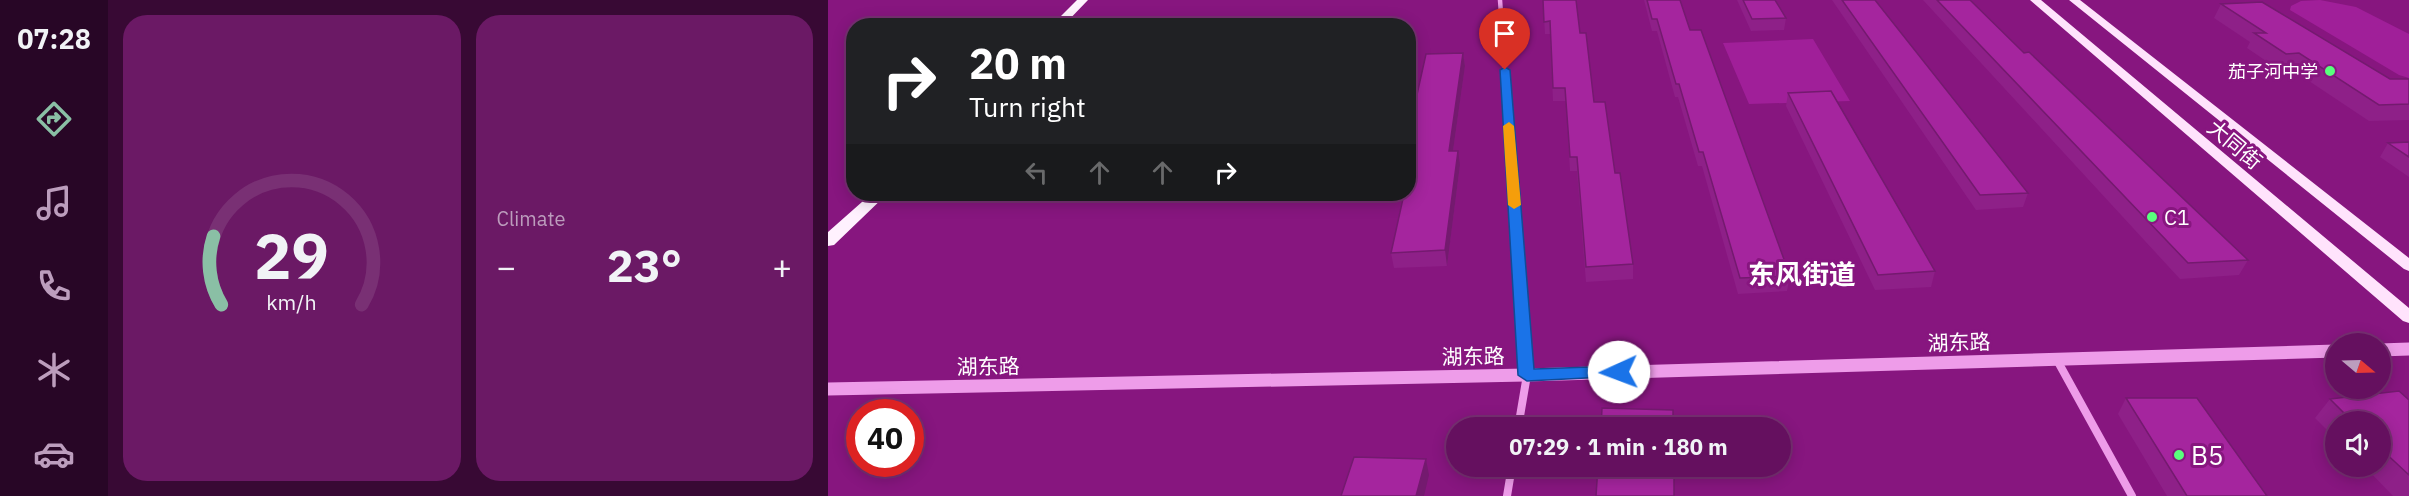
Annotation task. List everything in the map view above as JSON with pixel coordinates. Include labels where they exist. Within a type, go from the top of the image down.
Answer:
[{"type":"highway","points":[[1064,18],[1083,0]]},
{"type":"highway","points":[[828,242],[872,201]]},
{"type":"main road","name":"大同街","points":[[2035,0],[2409,317]]},
{"type":"main road","name":"大同街","points":[[2074,0],[2409,266]]},
{"type":"street","points":[[1500,0],[1527,375],[1520,417]]},
{"type":"street","points":[[2391,350],[2409,349]]},
{"type":"street","name":"湖东路","points":[[828,389],[1527,375],[2325,351]]},
{"type":"street","points":[[2057,359],[2132,496]]},
{"type":"street","points":[[1507,496],[1510,477]]},
{"type":"shaded area","points":[[2320,0],[2356,7],[2409,34],[2409,78],[2399,75],[2290,10],[2291,6],[2301,1]]},
{"type":"shaded area","points":[[1813,39],[1850,101],[1749,104],[1723,43]]},
{"type":"building","points":[[1543,0],[1576,0],[1580,33],[1586,33],[1594,102],[1605,102],[1615,173],[1620,173],[1633,264],[1586,267],[1577,157],[1570,157],[1565,88],[1553,88],[1550,21],[1544,22]]},
{"type":"building","points":[[1647,0],[1680,0],[1690,30],[1701,30],[1790,276],[1740,278],[1703,152],[1699,152],[1657,19],[1652,19]]},
{"type":"building","points":[[1743,0],[1775,0],[1786,18],[1752,19]]},
{"type":"building","points":[[1842,0],[1875,0],[2028,193],[1980,195]]},
{"type":"building","points":[[1937,0],[1970,0],[2024,53],[2029,52],[2248,260],[2188,263]]},
{"type":"building","points":[[2262,2],[2390,79],[2409,79],[2409,104],[2379,105],[2299,53],[2286,54],[2254,33],[2266,33],[2221,4]]},
{"type":"building","points":[[1463,53],[1449,151],[1458,151],[1445,250],[1391,253],[1402,201],[1416,201],[1416,99],[1426,54]]},
{"type":"building","points":[[1831,91],[1935,271],[1878,275],[1788,93]]},
{"type":"building","points":[[2409,142],[2409,157],[2388,143]]},
{"type":"building","points":[[2399,391],[2409,400],[2409,475],[2391,458],[2391,411],[2342,411],[2330,399],[2391,399],[2391,392]]},
{"type":"building","name":"B5","points":[[2126,398],[2197,398],[2267,496],[2187,496]]},
{"type":"building","points":[[1602,408],[1673,410],[1673,417],[1602,417]]},
{"type":"building","points":[[1354,457],[1426,459],[1416,496],[1341,496]]},
{"type":"building","points":[[1597,477],[1674,477],[1674,496],[1596,496]]},
{"type":"slow traffic","points":[[1509,126],[1514,205]]},
{"type":"place","name":"茄子河中学","points":[[2330,71]]},
{"type":"place","name":"C1","points":[[2152,217]]},
{"type":"place","name":"B5","points":[[2179,455]]},
{"type":"district","name":"东风街道","points":[[1802,273]]},
{"type":"route","points":[[1505,70],[1527,375],[1619,372]]}]
